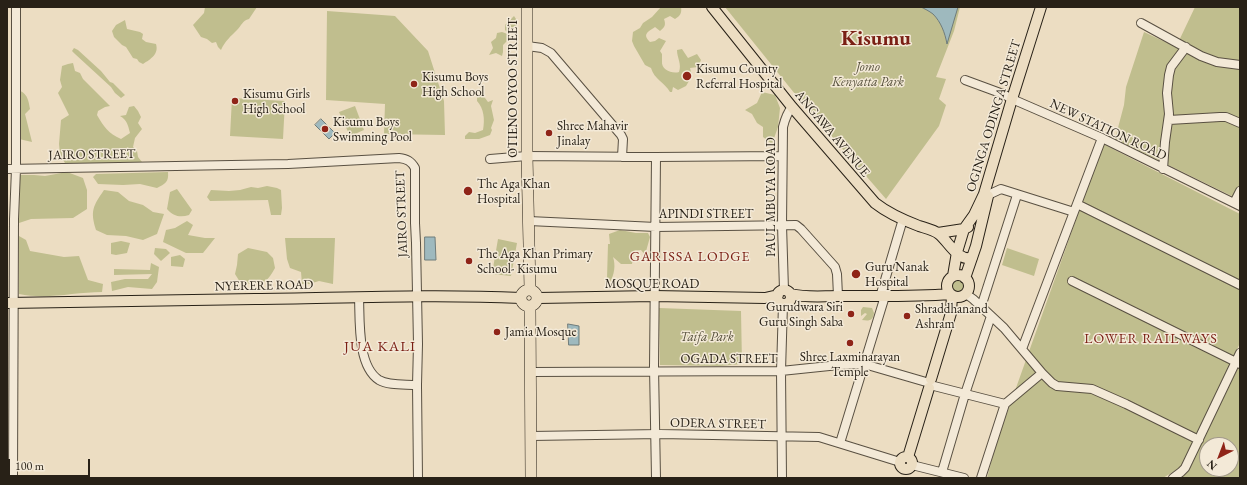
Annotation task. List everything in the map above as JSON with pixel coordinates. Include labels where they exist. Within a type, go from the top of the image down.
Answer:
[{"type":"highway","name":"OTIENO OYOO STREET","points":[[527,7],[530,289],[525,291],[522,296],[530,301]]},
{"type":"highway","points":[[530,301],[531,478]]},
{"type":"main road","name":"ANGAWA AVENUE","points":[[712,7],[792,107],[875,203],[884,211],[893,216],[938,233],[957,252]]},
{"type":"main road","name":"OGINGA ODINGA STREET","points":[[966,278],[979,233],[986,194],[1041,7]]},
{"type":"main road","name":"OGINGA ODINGA STREET","points":[[1014,100],[1045,7]]},
{"type":"main road","name":"OGINGA ODINGA STREET","points":[[953,276],[957,252],[964,229],[986,194]]},
{"type":"main road","points":[[938,233],[969,227],[973,227],[978,230],[979,233]]},
{"type":"main road","points":[[957,252],[963,258],[972,258]]},
{"type":"main road","points":[[905,466],[951,313],[949,279],[953,276],[959,275],[968,280],[967,295],[951,313]]},
{"type":"main road","name":"MOSQUE ROAD","points":[[530,301],[654,296],[765,298],[926,295],[939,290],[950,293]]},
{"type":"main road","points":[[950,293],[958,297],[967,295]]},
{"type":"main road","name":"NYERERE ROAD","points":[[10,302],[171,301],[417,296],[530,301]]},
{"type":"street","points":[[13,478],[10,302],[16,169],[16,7]]},
{"type":"street","points":[[1141,23],[1200,56],[1217,62],[1240,66]]},
{"type":"street","points":[[527,46],[542,48],[551,52],[621,136],[623,139],[622,157]]},
{"type":"street","points":[[1164,168],[1165,142],[1170,114],[1167,93],[1168,75],[1171,67],[1186,47]]},
{"type":"street","name":"NEW STATION ROAD","points":[[965,80],[1003,94],[1102,138],[1237,204]]},
{"type":"street","name":"PAUL MBUYA ROAD","points":[[782,478],[781,371],[784,297],[782,156],[784,119],[792,107]]},
{"type":"street","points":[[1169,120],[1226,117],[1240,123]]},
{"type":"street","points":[[1022,349],[1102,138]]},
{"type":"street","points":[[490,159],[528,156],[782,156]]},
{"type":"street","points":[[656,157],[654,296],[656,478]]},
{"type":"street","name":"JAIRO STREET","points":[[7,169],[288,164],[405,159],[410,161],[415,168],[418,478]]},
{"type":"street","points":[[986,194],[1001,189],[1074,212]]},
{"type":"street","points":[[1237,204],[1240,191]]},
{"type":"street","points":[[981,307],[1017,195]]},
{"type":"street","points":[[1077,204],[1240,285]]},
{"type":"street","points":[[840,443],[864,364],[904,219]]},
{"type":"street","name":"APINDI STREET","points":[[529,221],[656,227],[796,225],[835,267],[837,274],[838,296]]},
{"type":"street","points":[[1072,280],[1238,362]]},
{"type":"street","points":[[967,295],[1004,328],[1052,383],[1057,386],[1092,389],[1199,440],[1185,468],[1173,478]]},
{"type":"street","points":[[360,297],[361,344],[368,366],[373,374],[379,380],[416,385]]},
{"type":"street","points":[[942,472],[965,394],[991,316]]},
{"type":"street","points":[[1200,437],[1238,362],[1240,352]]},
{"type":"street","name":"OGADA STREET","points":[[530,372],[781,371],[864,364],[965,394],[1005,404]]},
{"type":"street","points":[[982,478],[1005,404],[1042,373]]},
{"type":"street","name":"ODERA STREET","points":[[531,436],[656,435],[820,437],[905,466],[942,472],[964,478]]},
{"type":"green space","points":[[205,7],[257,7],[249,19],[243,22],[228,39],[221,50],[216,42],[212,43],[201,37],[193,25],[204,13]]},
{"type":"green space","points":[[661,7],[681,7],[678,17],[675,19],[670,16],[664,19],[665,26],[660,31],[655,27],[646,35],[650,42],[659,38],[666,41],[660,51],[662,54],[663,67],[670,72],[679,72],[680,66],[677,50],[682,49],[688,58],[697,54],[701,60],[698,67],[690,68],[692,76],[686,86],[678,90],[673,87],[672,92],[670,92],[657,78],[652,72],[651,68],[645,65],[632,41],[633,32],[640,28],[643,23],[652,17]]},
{"type":"green space","name":"Jomo Kenyatta Park","points":[[725,7],[960,7],[954,31],[936,77],[946,79],[939,99],[946,105],[939,126],[886,199],[795,94]]},
{"type":"green space","points":[[1195,7],[1240,7],[1240,200],[1115,139],[1124,105],[1126,87],[1144,32],[1176,47]]},
{"type":"green space","points":[[327,11],[395,16],[428,51],[444,101],[445,135],[384,134],[385,104],[326,100]]},
{"type":"green space","points":[[514,16],[518,22],[514,33],[509,34],[505,30],[505,25]]},
{"type":"green space","points":[[125,20],[127,29],[140,32],[143,34],[142,39],[146,42],[156,44],[157,48],[155,53],[143,64],[137,59],[133,58],[126,47],[114,37],[112,31],[116,25]]},
{"type":"green space","points":[[502,32],[513,36],[516,40],[508,40],[503,45],[502,56],[496,53],[489,55],[493,48],[491,42],[496,38],[497,33]]},
{"type":"green space","points":[[74,48],[101,71],[110,82],[113,83],[125,95],[121,98],[115,93],[111,87],[72,51]]},
{"type":"green space","points":[[73,63],[75,71],[80,73],[83,79],[110,106],[98,111],[97,115],[110,132],[121,139],[130,133],[127,123],[120,116],[126,115],[129,107],[134,106],[138,111],[141,117],[138,123],[142,129],[135,138],[133,147],[137,151],[138,157],[142,162],[66,165],[60,154],[59,144],[61,120],[69,115],[58,93],[62,87],[60,80],[62,66]]},
{"type":"green space","points":[[13,88],[26,95],[30,109],[25,114],[32,142],[19,139]]},
{"type":"green space","points":[[762,92],[775,95],[780,108],[778,127],[772,144],[763,137],[763,127],[757,123],[752,114],[745,110],[757,103]]},
{"type":"green space","points":[[482,94],[488,102],[493,100],[491,106],[494,120],[491,128],[492,130],[490,135],[479,139],[465,139],[465,136],[469,132],[475,133],[483,130],[483,114],[477,101],[477,95]]},
{"type":"green space","points":[[232,98],[285,101],[283,139],[230,136]]},
{"type":"green space","points":[[355,106],[364,130],[350,136],[339,112]]},
{"type":"green space","points":[[1103,144],[1240,214],[1240,343],[1181,467],[1163,478],[987,478],[996,444]]},
{"type":"green space","points":[[67,172],[83,178],[87,190],[87,209],[73,218],[31,219],[19,223],[20,175],[45,176]]},
{"type":"green space","points":[[168,172],[166,182],[157,188],[140,184],[98,184],[93,177],[96,174]]},
{"type":"green space","points":[[267,186],[281,190],[281,215],[271,215],[268,200],[210,201],[207,197],[211,190],[229,191]]},
{"type":"green space","points":[[177,189],[192,210],[189,215],[177,216],[167,209],[170,192]]},
{"type":"green space","points":[[104,190],[118,192],[129,201],[143,205],[153,212],[164,214],[157,234],[143,240],[126,236],[107,235],[96,230],[93,213],[97,200]]},
{"type":"green space","points":[[187,221],[193,225],[188,235],[215,238],[203,253],[186,253],[163,242],[166,230],[175,228]]},
{"type":"green space","points":[[620,230],[636,233],[648,233],[650,237],[645,255],[641,250],[634,251],[632,264],[621,264],[613,257],[614,270],[610,282],[607,278],[608,244],[610,244],[609,234]]},
{"type":"green space","points":[[19,236],[26,240],[30,251],[64,257],[79,256],[88,280],[103,284],[102,292],[50,296],[29,296],[19,294]]},
{"type":"green space","points":[[285,238],[335,238],[333,284],[319,281],[309,284],[302,284],[301,272],[290,268],[287,259]]},
{"type":"green space","points":[[498,239],[517,243],[511,276],[492,274]]},
{"type":"green space","points":[[121,241],[130,243],[127,253],[116,255],[111,254],[111,243]]},
{"type":"green space","points":[[155,248],[166,249],[170,253],[161,261],[154,254]]},
{"type":"green space","points":[[248,248],[267,252],[273,258],[275,268],[268,278],[261,283],[252,284],[240,282],[235,274],[238,254]]},
{"type":"green space","points":[[1007,248],[1039,259],[1034,276],[1002,265]]},
{"type":"green space","points":[[180,255],[185,259],[183,267],[171,266],[171,257]]},
{"type":"green space","points":[[151,263],[159,267],[157,282],[152,289],[128,287],[112,291],[111,282],[125,279],[148,279],[152,274],[114,275],[114,269],[150,270]]},
{"type":"green space","points":[[958,276],[967,283],[966,291],[964,294],[960,295],[954,294],[948,289],[950,280]]},
{"type":"green space","points":[[863,307],[872,308],[874,313],[873,318],[870,320],[862,320],[867,314],[865,313],[861,316],[861,310]]},
{"type":"green space","name":"Taifa Park","points":[[659,308],[741,311],[742,364],[720,366],[660,365]]},
{"type":"green space","points":[[1240,364],[1240,478],[1178,478],[1187,472],[1199,448],[1199,477],[1239,477],[1239,437],[1204,437]]},
{"type":"water","points":[[921,7],[958,7],[947,44],[944,32],[938,21],[933,14]]},
{"type":"water","name":"Kisumu Boys Swimming Pool","points":[[321,119],[335,133],[329,139],[315,125]]},
{"type":"water","points":[[425,237],[435,237],[436,260],[425,260]]},
{"type":"water","points":[[568,324],[579,326],[579,345],[569,345]]},
{"type":"place","name":"Kisumu County Referral Hospital","points":[[687,76]]},
{"type":"place","name":"Kisumu Boys High School","points":[[414,84]]},
{"type":"place","name":"Kisumu Girls High School","points":[[235,101]]},
{"type":"place","name":"Kisumu Boys Swimming Pool","points":[[325,129]]},
{"type":"place","name":"Shree Mahavir Jinalay","points":[[549,133]]},
{"type":"place","name":"The Aga Khan Hospital","points":[[468,191]]},
{"type":"place","name":"The Aga Khan Primary School- Kisumu","points":[[469,261]]},
{"type":"place","name":"Guru Nanak Hospital","points":[[856,274]]},
{"type":"place","name":"Gurudwara Siri Guru Singh Saba","points":[[851,314]]},
{"type":"place","name":"Shraddhanand Ashram","points":[[907,316]]},
{"type":"place","name":"Jamia Mosque","points":[[497,332]]},
{"type":"place","name":"Shree Laxminarayan Temple","points":[[850,343]]},
{"type":"district","name":"Kisumu","points":[[876,39]]},
{"type":"district","name":"GARISSA LODGE","points":[[690,257]]},
{"type":"district","name":"LOWER RAILWAYS","points":[[1151,339]]},
{"type":"district","name":"JUA KALI","points":[[380,347]]}]
